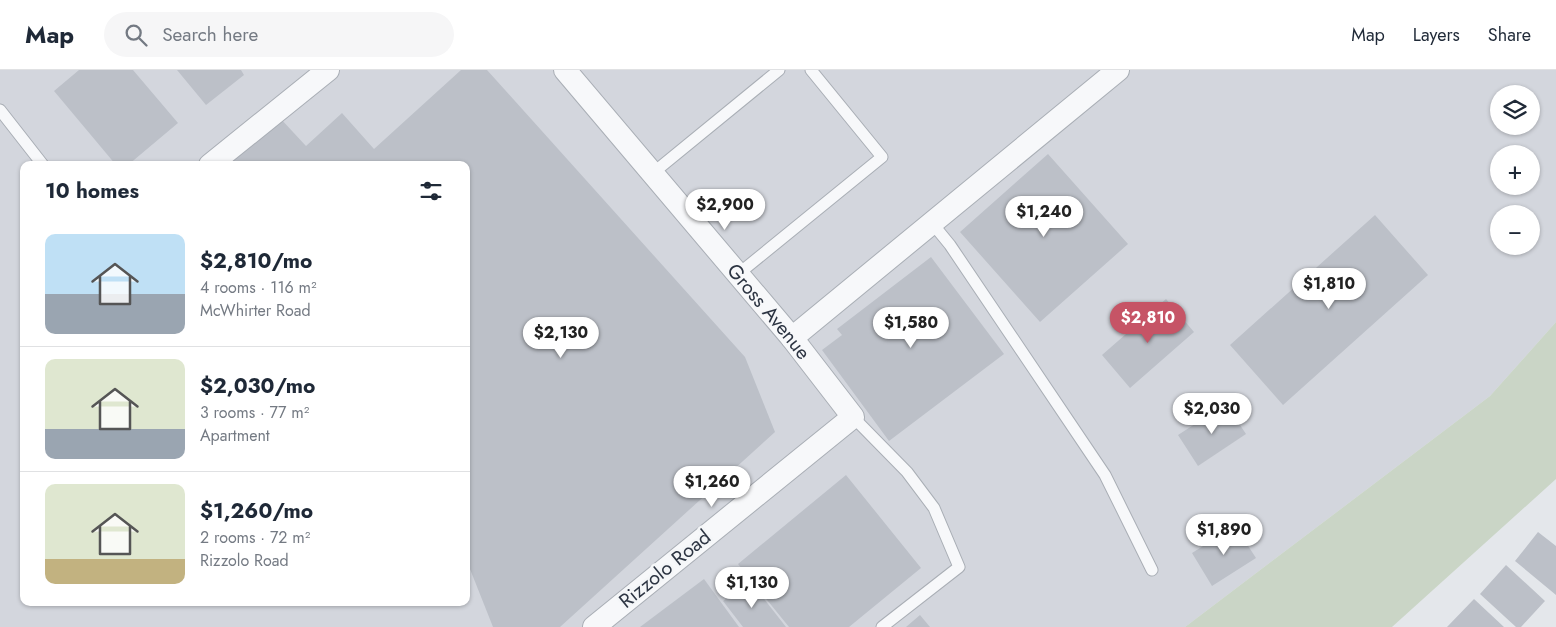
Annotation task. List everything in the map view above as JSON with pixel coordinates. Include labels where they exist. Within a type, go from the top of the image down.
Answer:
[{"type":"street","points":[[215,161],[328,70]]},
{"type":"street","name":"Gross Avenue","points":[[565,70],[792,338],[853,417]]},
{"type":"street","points":[[792,338],[1118,70]]},
{"type":"street","name":"Rizzolo Road","points":[[594,627],[853,417]]},
{"type":"lane","points":[[652,174],[779,70]]},
{"type":"lane","points":[[737,275],[882,157],[812,70]]},
{"type":"lane","points":[[0,110],[40,161]]},
{"type":"lane","points":[[932,223],[956,253],[1105,474],[1152,570]]},
{"type":"lane","points":[[853,417],[907,472],[934,508],[959,567],[882,627]]},
{"type":"shaded area","points":[[0,70],[1556,70],[1556,322],[1490,396],[1185,627],[0,627]]},
{"type":"green space","points":[[1556,322],[1556,479],[1392,627],[1185,627],[1490,396]]},
{"type":"building","points":[[79,70],[133,70],[178,123],[133,161],[113,161],[54,91]]},
{"type":"building","points":[[177,70],[241,70],[244,75],[206,105]]},
{"type":"building","points":[[461,70],[487,70],[745,357],[775,432],[560,627],[493,627],[470,569],[470,161],[233,161],[280,118],[306,146],[342,113],[374,149]]},
{"type":"building","points":[[1048,154],[1128,244],[1040,322],[960,232]]},
{"type":"building","points":[[1375,215],[1428,275],[1283,405],[1230,345]]},
{"type":"building","points":[[931,257],[1004,354],[889,441],[822,350],[842,335],[837,329]]},
{"type":"building","points":[[1166,299],[1194,332],[1130,388],[1102,355]]},
{"type":"building","points":[[1226,404],[1246,434],[1198,466],[1178,435]]},
{"type":"building","points":[[846,475],[921,568],[849,627],[789,627],[738,564]]},
{"type":"building","points":[[1235,526],[1256,558],[1212,586],[1192,553]]},
{"type":"building","points":[[1538,532],[1556,546],[1556,595],[1515,561]]},
{"type":"building","points":[[1506,565],[1545,601],[1521,627],[1516,627],[1480,594]]},
{"type":"building","points":[[704,579],[739,627],[640,627]]},
{"type":"building","points":[[750,581],[786,627],[743,627],[723,601]]},
{"type":"building","points":[[1474,599],[1504,627],[1447,627]]},
{"type":"building","points":[[920,615],[930,627],[906,627]]}]
